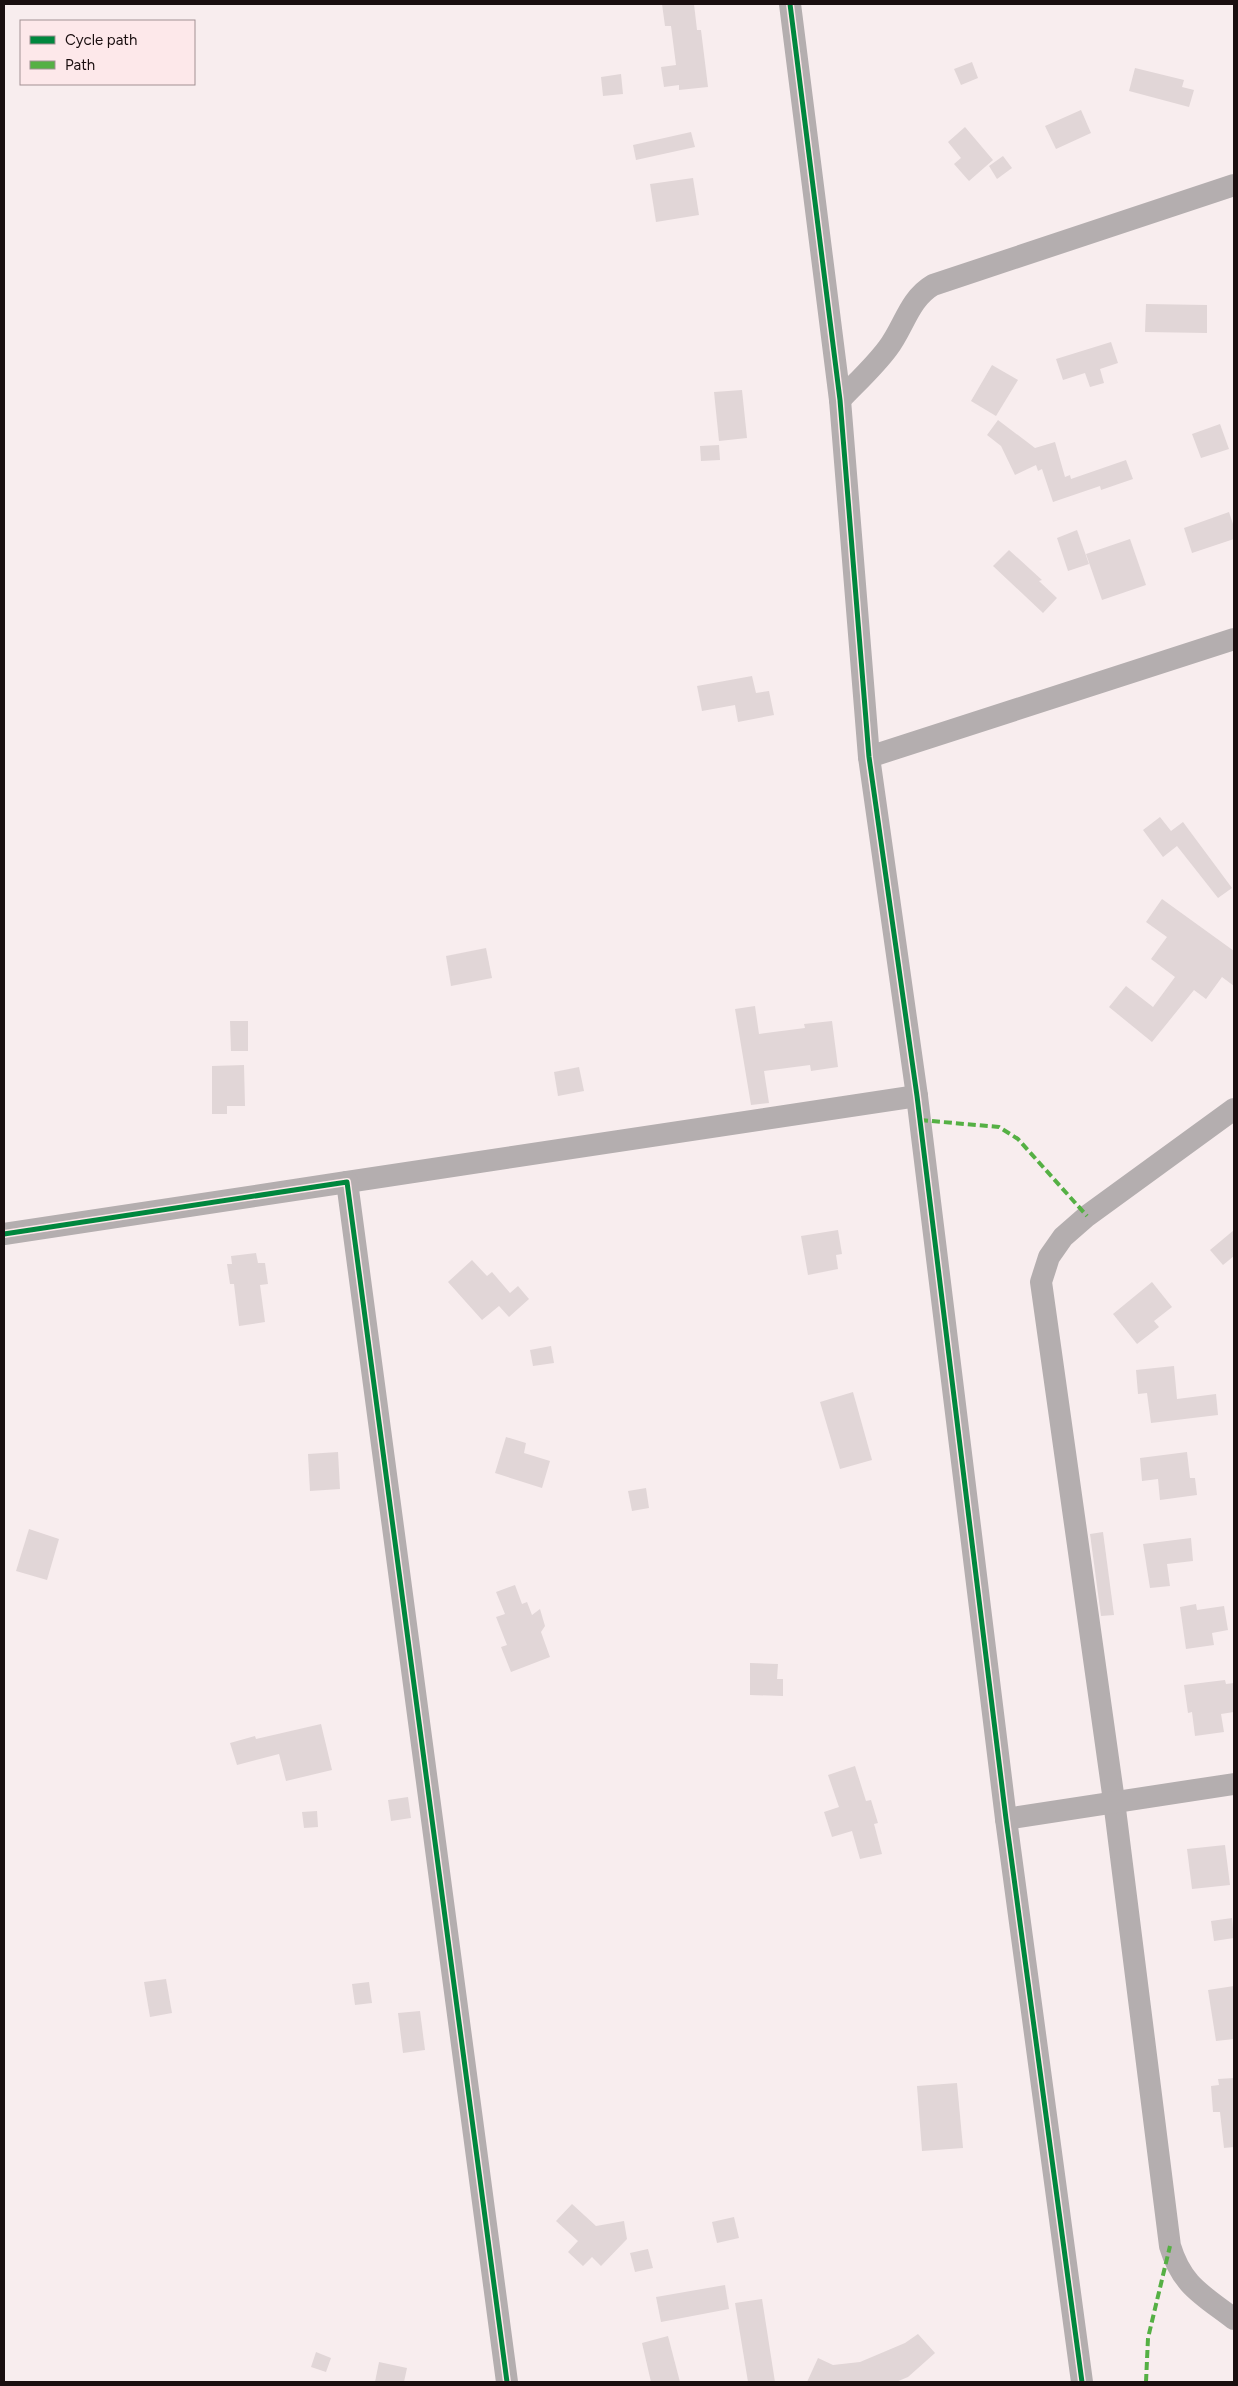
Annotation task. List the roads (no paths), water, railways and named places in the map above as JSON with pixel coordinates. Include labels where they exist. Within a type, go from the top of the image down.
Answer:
[{"type":"street","points":[[790,4],[840,400],[868,757],[918,1096],[1006,1819],[1082,2382]]},
{"type":"street","points":[[840,400],[889,347],[904,317],[924,290],[933,285],[1234,185]]},
{"type":"street","points":[[868,757],[1234,639]]},
{"type":"street","points":[[4,1234],[918,1096]]},
{"type":"street","points":[[1234,1109],[1087,1216],[1063,1236],[1049,1257],[1041,1282],[1114,1801],[1170,2246],[1176,2267],[1190,2286],[1234,2318]]},
{"type":"street","points":[[347,1182],[507,2382]]},
{"type":"street","points":[[1006,1819],[1234,1784]]}]
